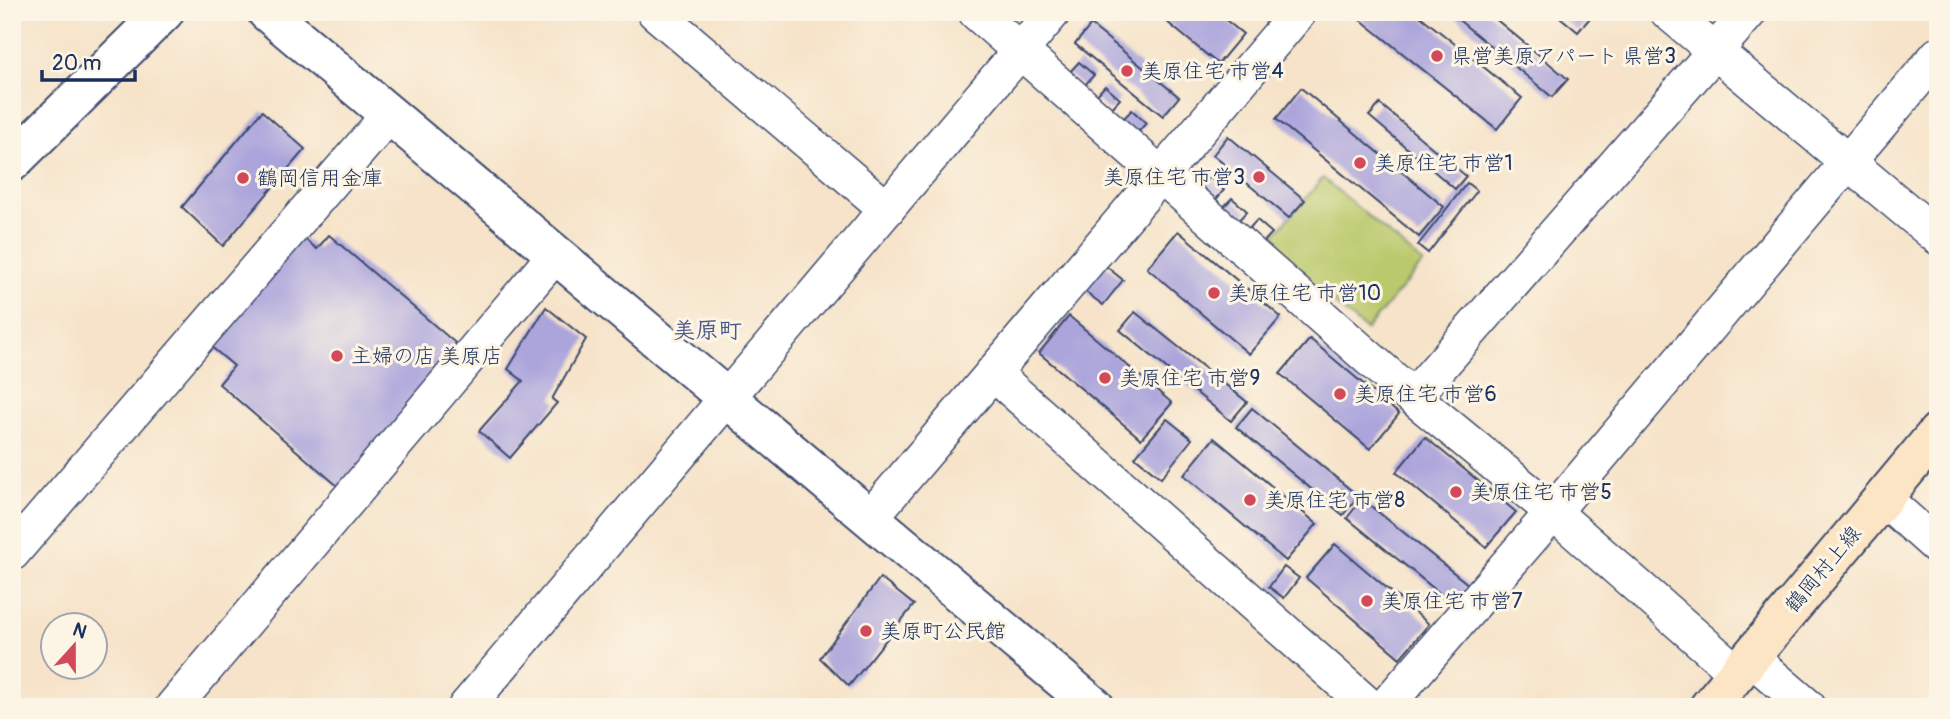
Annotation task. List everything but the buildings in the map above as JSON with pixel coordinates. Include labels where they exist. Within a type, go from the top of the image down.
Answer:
[{"type":"main road","name":"鶴岡村上線","points":[[1709,707],[1938,432]]},
{"type":"street","points":[[12,162],[164,12]]},
{"type":"street","points":[[267,12],[870,518],[1082,703]]},
{"type":"street","points":[[655,12],[887,209]]},
{"type":"street","points":[[976,12],[1413,397],[1744,665],[1808,707]]},
{"type":"street","points":[[466,707],[1053,12]]},
{"type":"street","points":[[870,518],[1299,12]]},
{"type":"street","points":[[1668,12],[1938,237]]},
{"type":"street","points":[[1413,397],[1749,12]]},
{"type":"street","points":[[1385,707],[1938,55]]},
{"type":"street","points":[[12,553],[390,115]]},
{"type":"street","points":[[173,707],[556,254]]},
{"type":"street","points":[[993,373],[1370,707]]},
{"type":"street","points":[[1883,498],[1938,547]]},
{"type":"green space","points":[[1323,178],[1423,263],[1366,330],[1265,246]]},
{"type":"place","name":"県営美原アパート 県営3","points":[[1437,56]]},
{"type":"place","name":"美原住宅 市営4","points":[[1127,71]]},
{"type":"place","name":"美原住宅 市営1","points":[[1360,163]]},
{"type":"place","name":"美原住宅 市営3","points":[[1259,177]]},
{"type":"place","name":"鶴岡信用金庫","points":[[243,178]]},
{"type":"place","name":"美原住宅 市営10","points":[[1214,293]]},
{"type":"place","name":"主婦の店 美原店","points":[[337,356]]},
{"type":"place","name":"美原住宅 市営9","points":[[1105,378]]},
{"type":"place","name":"美原住宅 市営6","points":[[1340,394]]},
{"type":"place","name":"美原住宅 市営5","points":[[1456,492]]},
{"type":"place","name":"美原住宅 市営8","points":[[1250,500]]},
{"type":"place","name":"美原住宅 市営7","points":[[1367,601]]},
{"type":"place","name":"美原町公民館","points":[[866,631]]},
{"type":"district","name":"美原町","points":[[707,330]]}]
